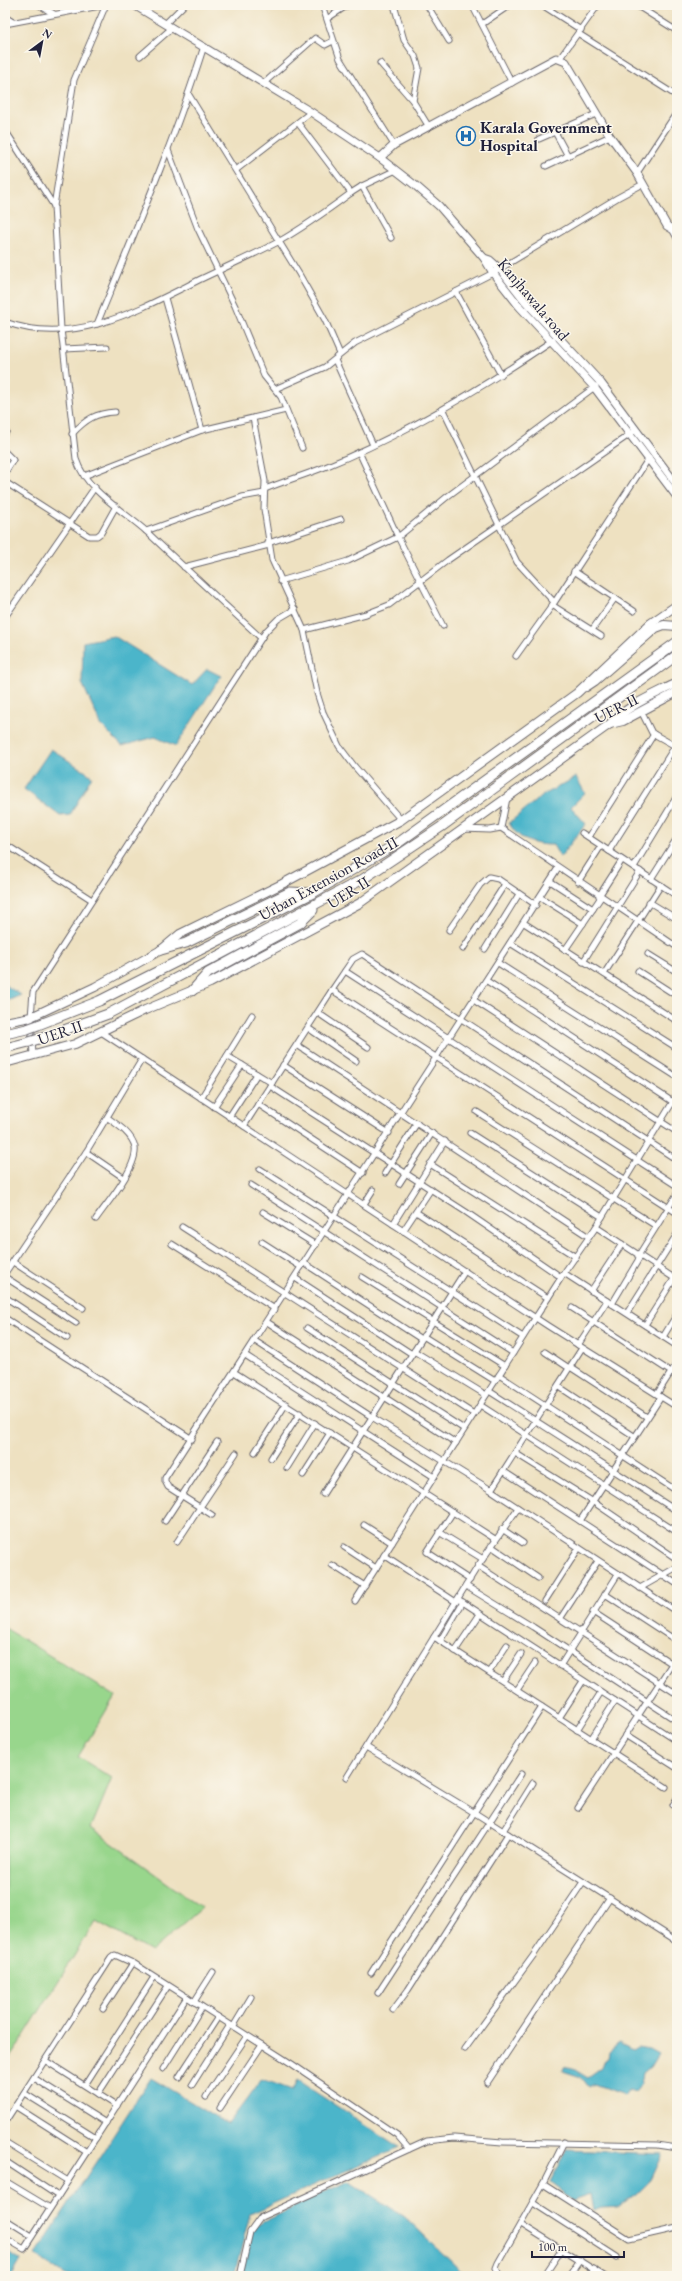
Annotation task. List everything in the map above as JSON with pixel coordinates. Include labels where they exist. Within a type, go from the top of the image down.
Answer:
[{"type":"highway","name":"Urban Extension Road-II","points":[[5,1034],[32,1027],[99,1001],[312,893],[398,843],[677,642]]},
{"type":"highway","name":"Urban Extension Road-II","points":[[5,1048],[31,1042],[108,1014],[237,944],[319,904],[363,879],[441,828],[677,655]]},
{"type":"highway","points":[[161,950],[186,943],[290,892],[312,893]]},
{"type":"highway","points":[[192,991],[208,973],[253,946],[300,923],[319,904]]},
{"type":"main road","points":[[134,5],[264,83],[380,158],[439,206],[484,258]]},
{"type":"main road","points":[[380,158],[394,145],[512,83],[556,58],[560,58],[566,62],[610,136],[637,173],[667,226],[675,227]]},
{"type":"main road","name":"Kanjhawala road","points":[[484,258],[490,260],[500,269],[525,302],[557,337],[636,430],[654,453],[675,487],[677,497]]},
{"type":"main road","name":"Kanjhawala road","points":[[484,258],[493,273],[551,341],[598,385],[630,434],[649,459],[675,487]]},
{"type":"main road","name":"UER II","points":[[5,1022],[31,1017],[95,987],[161,950],[180,934],[282,884],[401,820],[577,692],[651,623],[677,605]]},
{"type":"main road","points":[[577,692],[595,681],[656,628],[664,624],[677,626]]},
{"type":"main road","points":[[610,724],[638,703],[677,683]]},
{"type":"main road","name":"UER II","points":[[5,1063],[75,1044],[192,991],[360,903],[610,724],[623,721],[677,692]]},
{"type":"street","points":[[39,5],[54,14]]},
{"type":"street","points":[[140,56],[169,26],[184,5]]},
{"type":"street","points":[[322,5],[328,18],[333,41],[340,59],[394,145]]},
{"type":"street","points":[[328,18],[348,5]]},
{"type":"street","points":[[394,5],[404,40],[415,56],[419,68],[413,101]]},
{"type":"street","points":[[427,5],[449,41]]},
{"type":"street","points":[[472,5],[512,83]]},
{"type":"street","points":[[482,24],[510,5]]},
{"type":"street","points":[[542,5],[677,96]]},
{"type":"street","points":[[560,58],[598,5]]},
{"type":"street","points":[[636,5],[677,31]]},
{"type":"street","points":[[5,24],[94,6],[105,6],[74,80],[54,206],[61,329],[76,459],[84,476],[95,487],[146,531],[261,638]]},
{"type":"street","points":[[5,17],[13,22]]},
{"type":"street","points":[[264,83],[315,38],[325,45],[333,41]]},
{"type":"street","points":[[97,324],[168,150],[189,95],[204,46]]},
{"type":"street","points":[[380,63],[413,101],[429,127]]},
{"type":"street","points":[[189,95],[279,241],[325,320],[340,354]]},
{"type":"street","points":[[236,170],[298,123],[310,112]]},
{"type":"street","points":[[637,173],[677,112]]},
{"type":"street","points":[[539,139],[596,114]]},
{"type":"street","points":[[298,123],[351,193]]},
{"type":"street","points":[[5,130],[54,206]]},
{"type":"street","points":[[555,132],[568,156]]},
{"type":"street","points":[[546,166],[610,136]]},
{"type":"street","points":[[168,150],[198,229],[267,382],[275,389],[286,410],[302,448]]},
{"type":"street","points":[[5,322],[31,330],[61,329],[97,324],[135,312],[279,241],[362,186],[396,170]]},
{"type":"street","points":[[275,389],[325,367],[355,343],[493,273],[617,198],[643,184]]},
{"type":"street","points":[[362,186],[391,238]]},
{"type":"street","points":[[675,227],[677,238]]},
{"type":"street","points":[[456,292],[501,375]]},
{"type":"street","points":[[165,298],[202,430]]},
{"type":"street","points":[[146,531],[236,499],[264,491],[359,452],[443,410],[501,375],[557,337]]},
{"type":"street","points":[[64,349],[108,346]]},
{"type":"street","points":[[335,360],[373,445]]},
{"type":"street","points":[[280,581],[348,561],[398,536],[598,385]]},
{"type":"street","points":[[84,476],[202,430],[286,410]]},
{"type":"street","points":[[443,410],[517,562],[554,604],[601,636]]},
{"type":"street","points":[[72,434],[88,419],[100,414],[116,412]]},
{"type":"street","points":[[253,418],[264,491],[272,560],[280,581],[304,630],[317,693],[334,735],[355,768],[401,820]]},
{"type":"street","points":[[304,630],[383,608],[396,601],[500,525],[636,430]]},
{"type":"street","points":[[5,452],[13,460],[5,472]]},
{"type":"street","points":[[359,452],[420,582],[443,626]]},
{"type":"street","points":[[516,656],[554,604],[574,571],[654,453]]},
{"type":"street","points":[[5,482],[68,524],[89,536],[97,536],[116,506]]},
{"type":"street","points":[[5,617],[95,487]]},
{"type":"street","points":[[184,567],[269,544],[341,518]]},
{"type":"street","points":[[574,571],[634,611]]},
{"type":"street","points":[[592,630],[615,598]]},
{"type":"street","points":[[33,1056],[31,1042],[31,1017],[33,992],[261,638],[272,624],[295,609]]},
{"type":"street","points":[[609,851],[676,747],[654,734],[641,711]]},
{"type":"street","points":[[588,838],[654,734]]},
{"type":"street","points":[[634,867],[677,796]]},
{"type":"street","points":[[501,828],[507,797]]},
{"type":"street","points":[[462,829],[490,830],[501,828],[578,882],[677,947]]},
{"type":"street","points":[[582,833],[676,894]]},
{"type":"street","points":[[651,879],[675,841]]},
{"type":"street","points":[[5,844],[92,900]]},
{"type":"street","points":[[578,882],[601,846]]},
{"type":"street","points":[[565,950],[593,909],[622,860]]},
{"type":"street","points":[[212,1515],[168,1487],[165,1481],[333,1216],[363,1173],[524,924],[558,868]]},
{"type":"street","points":[[583,962],[640,871]]},
{"type":"street","points":[[449,930],[486,879],[493,877],[536,905]]},
{"type":"street","points":[[550,881],[593,909]]},
{"type":"street","points":[[463,948],[505,884]]},
{"type":"street","points":[[604,974],[636,920],[661,885]]},
{"type":"street","points":[[485,949],[519,894]]},
{"type":"street","points":[[540,897],[583,924]]},
{"type":"street","points":[[650,902],[677,919]]},
{"type":"street","points":[[524,924],[677,1021]]},
{"type":"street","points":[[510,944],[677,1048]]},
{"type":"street","points":[[244,1126],[345,970],[356,956],[362,954],[677,1160]]},
{"type":"street","points":[[648,954],[677,972]]},
{"type":"street","points":[[498,963],[677,1077]]},
{"type":"street","points":[[345,970],[637,1158],[677,1186]]},
{"type":"street","points":[[638,971],[677,996]]},
{"type":"street","points":[[487,981],[674,1103]]},
{"type":"street","points":[[332,990],[677,1213]]},
{"type":"street","points":[[474,1000],[677,1132]]},
{"type":"street","points":[[318,1013],[368,1047]]},
{"type":"street","points":[[201,1098],[252,1015]]},
{"type":"street","points":[[308,1028],[356,1060]]},
{"type":"street","points":[[101,1032],[580,1346],[677,1406]]},
{"type":"street","points":[[297,1044],[589,1237]]},
{"type":"street","points":[[227,1056],[242,1064],[563,1275],[627,1313],[677,1346]]},
{"type":"street","points":[[5,1273],[108,1118],[142,1059]]},
{"type":"street","points":[[214,1107],[242,1064]]},
{"type":"street","points":[[283,1065],[389,1133]]},
{"type":"street","points":[[229,1117],[256,1074]]},
{"type":"street","points":[[355,1601],[548,1298],[596,1227],[648,1140],[674,1103],[677,1095]]},
{"type":"street","points":[[258,1104],[363,1173]]},
{"type":"street","points":[[477,1112],[656,1226]]},
{"type":"street","points":[[96,1220],[133,1162],[134,1147],[127,1133],[108,1118]]},
{"type":"street","points":[[385,1173],[417,1123]]},
{"type":"street","points":[[470,1132],[602,1216]]},
{"type":"street","points":[[399,1184],[432,1133]]},
{"type":"street","points":[[393,1224],[445,1141]]},
{"type":"street","points":[[86,1152],[124,1178]]},
{"type":"street","points":[[430,1164],[576,1257]]},
{"type":"street","points":[[260,1169],[523,1337]]},
{"type":"street","points":[[251,1185],[513,1353]]},
{"type":"street","points":[[404,1231],[431,1189]]},
{"type":"street","points":[[364,1204],[373,1190]]},
{"type":"street","points":[[612,1304],[656,1226],[677,1194]]},
{"type":"street","points":[[263,1212],[316,1245]]},
{"type":"street","points":[[416,1212],[548,1298]]},
{"type":"street","points":[[596,1227],[639,1256],[676,1278],[645,1325]]},
{"type":"street","points":[[182,1228],[474,1414]]},
{"type":"street","points":[[627,1313],[677,1234]]},
{"type":"street","points":[[262,1242],[303,1265],[495,1381]]},
{"type":"street","points":[[172,1244],[275,1309]]},
{"type":"street","points":[[591,1291],[622,1244]]},
{"type":"street","points":[[13,1262],[83,1308]]},
{"type":"street","points":[[323,1494],[465,1271]]},
{"type":"street","points":[[5,1277],[76,1323]]},
{"type":"street","points":[[362,1277],[432,1322],[505,1366]]},
{"type":"street","points":[[294,1278],[413,1352],[536,1420],[677,1510]]},
{"type":"street","points":[[5,1297],[67,1338]]},
{"type":"street","points":[[491,1490],[570,1368],[593,1322],[607,1301]]},
{"type":"street","points":[[572,1308],[671,1372]]},
{"type":"street","points":[[663,1337],[677,1314]]},
{"type":"street","points":[[5,1318],[192,1439]]},
{"type":"street","points":[[267,1322],[456,1443]]},
{"type":"street","points":[[307,1328],[464,1429]]},
{"type":"street","points":[[255,1341],[372,1417],[491,1490],[677,1612]]},
{"type":"street","points":[[544,1352],[647,1417]]},
{"type":"street","points":[[246,1355],[434,1477]]},
{"type":"street","points":[[580,1522],[647,1417],[677,1363]]},
{"type":"street","points":[[234,1372],[315,1422],[351,1448],[495,1539]]},
{"type":"street","points":[[499,1375],[677,1491]]},
{"type":"street","points":[[558,1386],[634,1436]]},
{"type":"street","points":[[255,1452],[286,1404]]},
{"type":"street","points":[[480,1405],[677,1532]]},
{"type":"street","points":[[271,1458],[300,1413]]},
{"type":"street","points":[[287,1468],[315,1422]]},
{"type":"street","points":[[303,1475],[330,1433]]},
{"type":"street","points":[[165,1521],[217,1442]]},
{"type":"street","points":[[177,1542],[201,1508],[236,1453]]},
{"type":"street","points":[[515,1453],[592,1501],[677,1559]]},
{"type":"street","points":[[503,1471],[677,1584]]},
{"type":"street","points":[[347,1777],[495,1539],[518,1508]]},
{"type":"street","points":[[452,1512],[428,1552],[470,1580]]},
{"type":"street","points":[[364,1525],[392,1544]]},
{"type":"street","points":[[502,1529],[524,1544]]},
{"type":"street","points":[[439,1532],[483,1559]]},
{"type":"street","points":[[491,1546],[538,1578]]},
{"type":"street","points":[[344,1547],[376,1568]]},
{"type":"street","points":[[545,1601],[579,1548]]},
{"type":"street","points":[[384,1555],[457,1600],[463,1602],[677,1741]]},
{"type":"street","points":[[560,1619],[598,1560]]},
{"type":"street","points":[[332,1565],[365,1586]]},
{"type":"street","points":[[478,1566],[677,1694]]},
{"type":"street","points":[[640,1588],[677,1567]]},
{"type":"street","points":[[560,1666],[618,1574]]},
{"type":"street","points":[[466,1586],[677,1720]]},
{"type":"street","points":[[605,1594],[677,1641]]},
{"type":"street","points":[[440,1641],[463,1602]]},
{"type":"street","points":[[593,1612],[674,1665]]},
{"type":"street","points":[[454,1651],[480,1614]]},
{"type":"street","points":[[434,1637],[666,1787]]},
{"type":"street","points":[[489,1672],[507,1645]]},
{"type":"street","points":[[503,1681],[521,1654]]},
{"type":"street","points":[[578,1808],[658,1683],[674,1665],[677,1656]]},
{"type":"street","points":[[517,1690],[535,1663]]},
{"type":"street","points":[[559,1718],[583,1681]]},
{"type":"street","points":[[577,1730],[600,1692]]},
{"type":"street","points":[[591,1739],[615,1701]]},
{"type":"street","points":[[371,1973],[542,1707]]},
{"type":"street","points":[[625,1735],[677,1768]]},
{"type":"street","points":[[366,1747],[475,1813],[677,1941]]},
{"type":"street","points":[[378,1994],[521,1774]]},
{"type":"street","points":[[393,2010],[408,1990],[505,1833],[533,1784]]},
{"type":"street","points":[[673,1805],[677,1798]]},
{"type":"street","points":[[465,2049],[533,1956],[583,1882]]},
{"type":"street","points":[[487,2083],[610,1898]]},
{"type":"street","points":[[5,2122],[7,2116],[46,2061],[111,1958],[119,1956],[133,1963],[187,1997],[390,2129],[402,2139],[409,2149]]},
{"type":"street","points":[[103,2009],[133,1963]]},
{"type":"street","points":[[194,2002],[213,1972]]},
{"type":"street","points":[[85,2085],[154,1977]]},
{"type":"street","points":[[98,2094],[168,1986]]},
{"type":"street","points":[[5,2238],[24,2249],[187,1997]]},
{"type":"street","points":[[192,2085],[251,1997]]},
{"type":"street","points":[[164,2069],[202,2007]]},
{"type":"street","points":[[179,2077],[218,2017]]},
{"type":"street","points":[[206,2097],[247,2036]]},
{"type":"street","points":[[220,2108],[262,2045]]},
{"type":"street","points":[[46,2061],[117,2106]]},
{"type":"street","points":[[34,2078],[106,2122]]},
{"type":"street","points":[[24,2093],[96,2138]]},
{"type":"street","points":[[15,2106],[87,2152]]},
{"type":"street","points":[[240,2276],[248,2237],[261,2217],[427,2141],[439,2138],[502,2142],[657,2145],[677,2148]]},
{"type":"street","points":[[5,2142],[68,2181]]},
{"type":"street","points":[[500,2276],[496,2268],[533,2203],[564,2142]]},
{"type":"street","points":[[5,2161],[58,2196]]},
{"type":"street","points":[[5,2181],[50,2208]]},
{"type":"street","points":[[543,2184],[628,2239],[677,2228]]},
{"type":"street","points":[[533,2203],[616,2257]]},
{"type":"street","points":[[5,2219],[32,2236]]},
{"type":"street","points":[[521,2224],[604,2276]]},
{"type":"street","points":[[544,2276],[562,2249]]},
{"type":"street","points":[[569,2276],[580,2260]]},
{"type":"street","points":[[590,2276],[594,2269]]},
{"type":"green space","points":[[5,1628],[115,1696],[78,1757],[112,1778],[91,1828],[202,1908],[151,1952],[96,1921],[5,2066]]},
{"type":"water","points":[[114,636],[192,685],[207,669],[221,676],[176,746],[155,737],[122,746],[101,725],[82,683],[83,642]]},
{"type":"water","points":[[51,749],[92,776],[70,815],[60,816],[24,789]]},
{"type":"water","points":[[576,777],[585,793],[571,807],[586,824],[560,857],[553,845],[533,843],[517,834],[509,823],[540,797]]},
{"type":"water","points":[[5,985],[21,995],[5,1002]]},
{"type":"water","points":[[619,2043],[632,2050],[637,2047],[649,2049],[658,2054],[650,2067],[643,2073],[641,2084],[635,2091],[629,2089],[625,2095],[594,2084],[589,2087],[581,2077],[563,2071],[564,2067],[575,2070],[588,2078],[602,2068],[605,2060],[608,2058],[609,2052]]},
{"type":"water","points":[[151,2078],[228,2124],[262,2079],[292,2090],[297,2080],[399,2147],[250,2214],[234,2276],[67,2276],[35,2255]]},
{"type":"water","points":[[566,2150],[663,2154],[651,2180],[637,2194],[619,2207],[601,2208],[594,2211],[591,2194],[573,2200],[550,2183]]},
{"type":"water","points":[[348,2181],[404,2216],[466,2276],[240,2276],[253,2227]]},
{"type":"water","points":[[5,2249],[21,2260],[12,2276],[5,2276]]},
{"type":"place","name":"Karala Government Hospital","points":[[466,136]]}]
